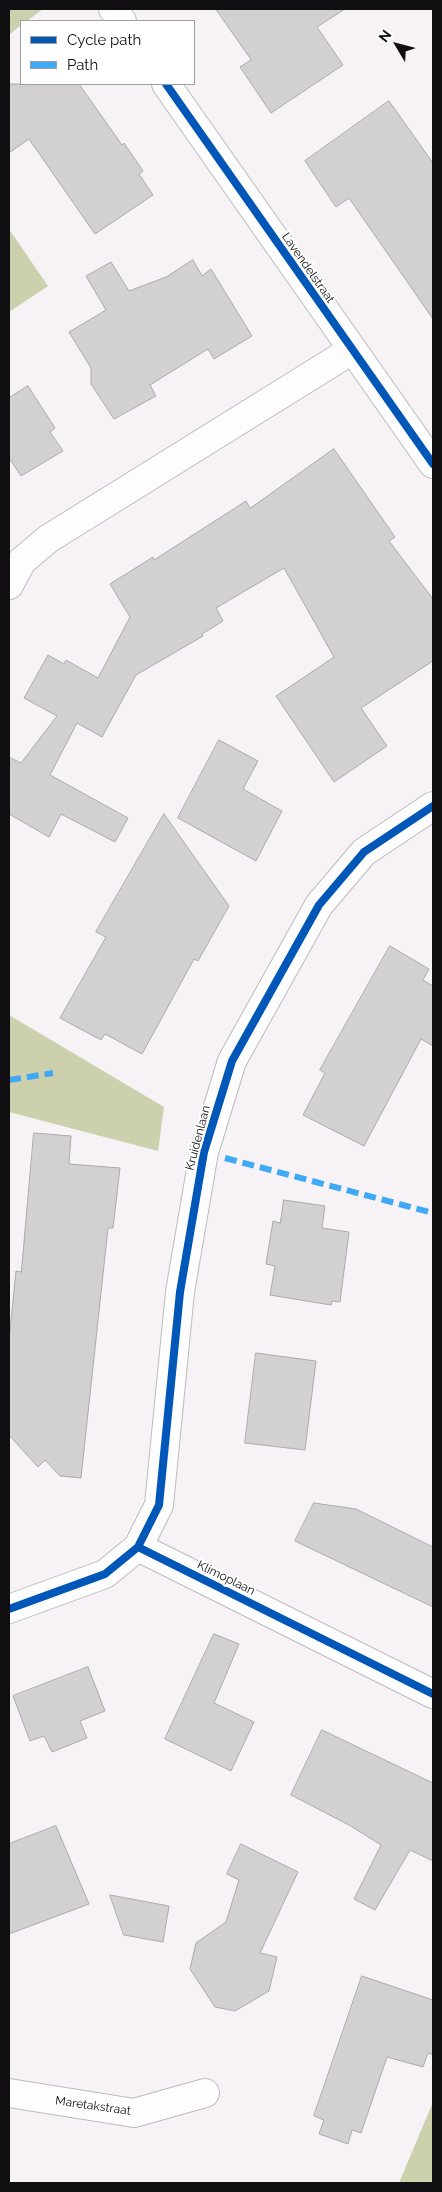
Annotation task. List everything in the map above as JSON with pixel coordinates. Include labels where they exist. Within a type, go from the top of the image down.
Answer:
[{"type":"street","points":[[114,9],[121,20]]},
{"type":"street","name":"Lavendelstraat","points":[[167,85],[433,464]]},
{"type":"street","points":[[9,585],[22,561],[48,539],[352,350]]},
{"type":"street","name":"Kruidenlaan","points":[[138,1547],[159,1505],[180,1292],[204,1152],[232,1061],[319,905],[364,852],[433,806]]},
{"type":"street","points":[[9,1609],[105,1574],[138,1547]]},
{"type":"street","name":"Klimoplaan","points":[[138,1547],[433,1694]]},
{"type":"street","name":"Maretakstraat","points":[[9,2093],[134,2113],[205,2093]]},
{"type":"green space","points":[[9,9],[43,9],[28,20],[20,20],[20,26],[9,35]]},
{"type":"green space","points":[[9,229],[48,286],[9,312]]},
{"type":"green space","points":[[9,1015],[164,1107],[158,1151],[9,1112]]},
{"type":"green space","points":[[433,2102],[433,2183],[399,2183]]},
{"type":"building","points":[[216,9],[345,9],[317,27],[343,65],[271,113],[240,67],[251,60]]},
{"type":"building","points":[[9,84],[80,85],[122,145],[124,143],[143,171],[139,174],[153,195],[95,234],[29,139],[9,153]]},
{"type":"building","points":[[389,101],[433,163],[433,319],[349,198],[336,207],[305,161]]},
{"type":"building","points":[[193,260],[202,276],[211,269],[252,336],[214,359],[208,349],[150,385],[156,396],[114,419],[91,384],[91,368],[69,332],[106,310],[86,276],[111,262],[129,291],[166,277]]},
{"type":"building","points":[[28,386],[55,428],[50,432],[63,451],[21,476],[9,458],[9,398]]},
{"type":"building","points":[[334,449],[395,537],[389,541],[433,599],[433,661],[361,708],[387,746],[334,782],[276,696],[334,657],[284,568],[216,608],[223,621],[202,634],[203,636],[136,675],[102,737],[77,723],[50,775],[128,818],[115,842],[61,814],[49,837],[9,814],[9,757],[21,763],[57,716],[24,698],[48,655],[64,664],[66,660],[98,678],[130,617],[110,584],[153,557],[154,560],[246,501],[250,508]]},
{"type":"building","points":[[219,740],[258,761],[243,789],[282,811],[256,861],[178,818]]},
{"type":"building","points":[[164,814],[229,906],[198,961],[194,959],[142,1054],[105,1034],[101,1040],[60,1018],[106,937],[96,932]]},
{"type":"building","points":[[390,946],[429,969],[423,980],[433,986],[433,1046],[421,1039],[364,1146],[303,1115],[325,1073],[320,1070]]},
{"type":"building","points":[[34,1133],[71,1136],[69,1164],[120,1168],[113,1228],[108,1228],[81,1478],[60,1476],[45,1460],[38,1467],[9,1435],[9,1340],[16,1271],[21,1272]]},
{"type":"building","points":[[284,1200],[325,1206],[322,1228],[349,1232],[340,1302],[332,1301],[331,1305],[270,1295],[275,1266],[266,1264],[273,1221],[280,1223]]},
{"type":"building","points":[[256,1353],[316,1361],[305,1450],[245,1443]]},
{"type":"building","points":[[314,1503],[356,1509],[433,1547],[433,1607],[295,1541]]},
{"type":"building","points":[[214,1634],[239,1644],[214,1703],[254,1722],[231,1771],[165,1739]]},
{"type":"building","points":[[88,1667],[105,1711],[80,1721],[87,1738],[52,1752],[44,1736],[30,1741],[13,1696]]},
{"type":"building","points":[[322,1730],[433,1783],[433,1861],[410,1850],[375,1910],[354,1899],[381,1845],[349,1825],[291,1795]]},
{"type":"building","points":[[56,1826],[89,1904],[9,1934],[9,1844]]},
{"type":"building","points":[[241,1844],[298,1872],[260,1953],[277,1957],[269,1991],[235,2011],[215,2007],[190,1969],[196,1943],[226,1922],[239,1880],[227,1874]]},
{"type":"building","points":[[110,1895],[169,1906],[163,1942],[124,1935]]},
{"type":"building","points":[[362,1976],[433,2000],[433,2055],[428,2053],[423,2067],[387,2057],[361,2133],[352,2130],[348,2144],[319,2134],[324,2120],[314,2116]]},
{"type":"marked path","points":[[9,1080],[53,1073]]},
{"type":"marked path","points":[[225,1158],[433,1213]]},
{"type":"cycle path","points":[[167,85],[433,464]]},
{"type":"cycle path","points":[[9,1609],[105,1574],[138,1547],[159,1505],[180,1292],[204,1152],[232,1061],[319,905],[364,852],[433,806]]},
{"type":"cycle path","points":[[138,1547],[433,1694]]}]
